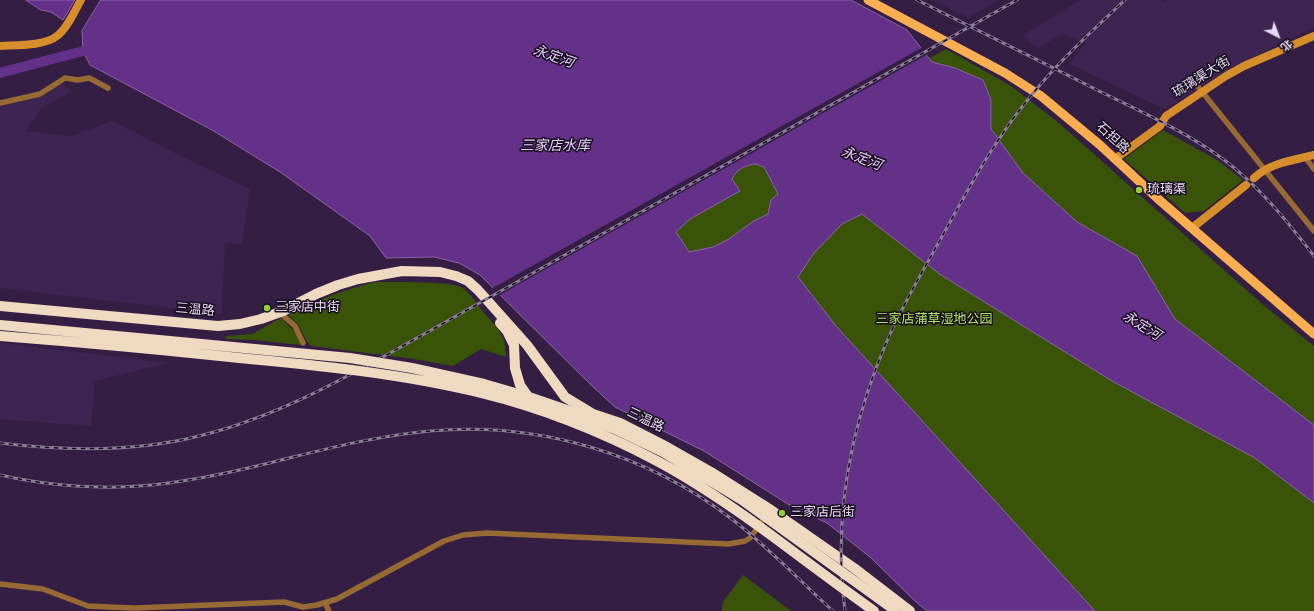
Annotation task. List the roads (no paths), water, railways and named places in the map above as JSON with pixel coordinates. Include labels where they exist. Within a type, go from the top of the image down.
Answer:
[{"type":"highway","name":"三温路","points":[[0,306],[218,326],[240,324],[261,319],[280,312],[338,285],[379,275],[402,271],[440,272],[456,276],[468,281],[478,290],[527,345],[566,397],[593,414],[620,423],[711,472],[771,510],[854,568],[910,611]]},
{"type":"highway","name":"三温路","points":[[379,275],[400,277],[439,277],[454,279],[465,284],[506,331],[514,345],[515,368],[520,385],[531,402],[545,412],[611,439],[658,462],[696,484],[760,525],[874,611]]},
{"type":"highway","points":[[0,325],[350,358],[412,368],[484,384],[529,397],[615,429],[663,452],[701,474],[742,500],[896,611]]},
{"type":"highway","points":[[0,336],[361,370],[410,378],[482,393],[564,419]]},
{"type":"highway","points":[[696,484],[735,509],[874,611]]},
{"type":"main road","name":"石担路","points":[[868,0],[1004,73],[1041,96],[1314,334]]},
{"type":"street","points":[[0,46],[52,40],[63,29],[81,0]]},
{"type":"street","name":"琉璃渠大街","points":[[1115,159],[1160,126],[1166,116],[1200,90],[1244,66],[1314,36]]},
{"type":"street","points":[[0,103],[40,94],[65,78],[78,80],[89,78],[108,88]]},
{"type":"street","points":[[1200,90],[1266,169],[1314,231]]},
{"type":"street","points":[[1254,178],[1266,169],[1314,155]]},
{"type":"street","points":[[1305,157],[1314,169]]},
{"type":"street","points":[[1192,228],[1246,185]]},
{"type":"street","points":[[280,312],[295,326],[303,343]]},
{"type":"street","points":[[0,584],[44,589],[88,606],[117,609],[267,602],[284,602],[303,607],[318,605],[337,599],[444,541],[463,535],[487,533],[729,544],[745,541],[750,538],[771,510]]},
{"type":"street","points":[[325,603],[329,611]]},
{"type":"water","points":[[26,0],[75,0],[63,20],[51,12],[41,10]]},
{"type":"water","name":"三家店水库","points":[[101,0],[851,0],[907,30],[932,62],[955,68],[983,80],[991,100],[991,129],[1023,173],[1077,222],[1137,256],[1175,319],[1314,425],[1314,503],[1255,458],[1112,381],[941,275],[862,214],[842,224],[814,253],[798,277],[836,326],[1095,611],[927,611],[870,557],[827,523],[791,506],[704,451],[615,407],[480,275],[459,263],[434,257],[386,258],[370,236],[280,172],[212,130],[90,65],[83,51],[82,31]],"holes":[[[756,164],[764,167],[778,194],[771,200],[768,214],[752,222],[729,239],[713,247],[689,252],[676,232],[690,219],[740,191],[732,179],[739,170],[748,165]]]},
{"type":"waterway","points":[[0,73],[83,51]]},
{"type":"railway","points":[[917,0],[1148,115],[1209,149],[1236,169],[1260,192],[1283,217],[1314,256]]},
{"type":"railway","points":[[0,443],[50,448],[102,448],[153,445],[179,441],[229,428],[280,409],[352,374],[500,292],[1017,0]]},
{"type":"railway","points":[[845,611],[841,542],[843,508],[848,474],[854,440],[863,407],[874,374],[893,327],[963,198],[1005,129],[1052,71],[1125,0]]},
{"type":"railway","points":[[0,475],[37,482],[76,486],[115,487],[152,485],[206,477],[344,445],[413,433],[471,429],[511,431],[551,437],[590,447],[628,460],[665,477],[700,497],[733,520],[772,553],[833,611]]},
{"type":"place","name":"琉璃渠","points":[[1139,190]]},
{"type":"place","name":"三家店中街","points":[[267,308]]},
{"type":"place","name":"三家店后街","points":[[782,513]]},
{"type":"water label","name":"永定河","points":[[553,58]]},
{"type":"water label","name":"永定河","points":[[861,160]]},
{"type":"water label","name":"永定河","points":[[1141,327]]},
{"type":"park label","name":"三家店蒲草湿地公园","points":[[934,320]]}]
